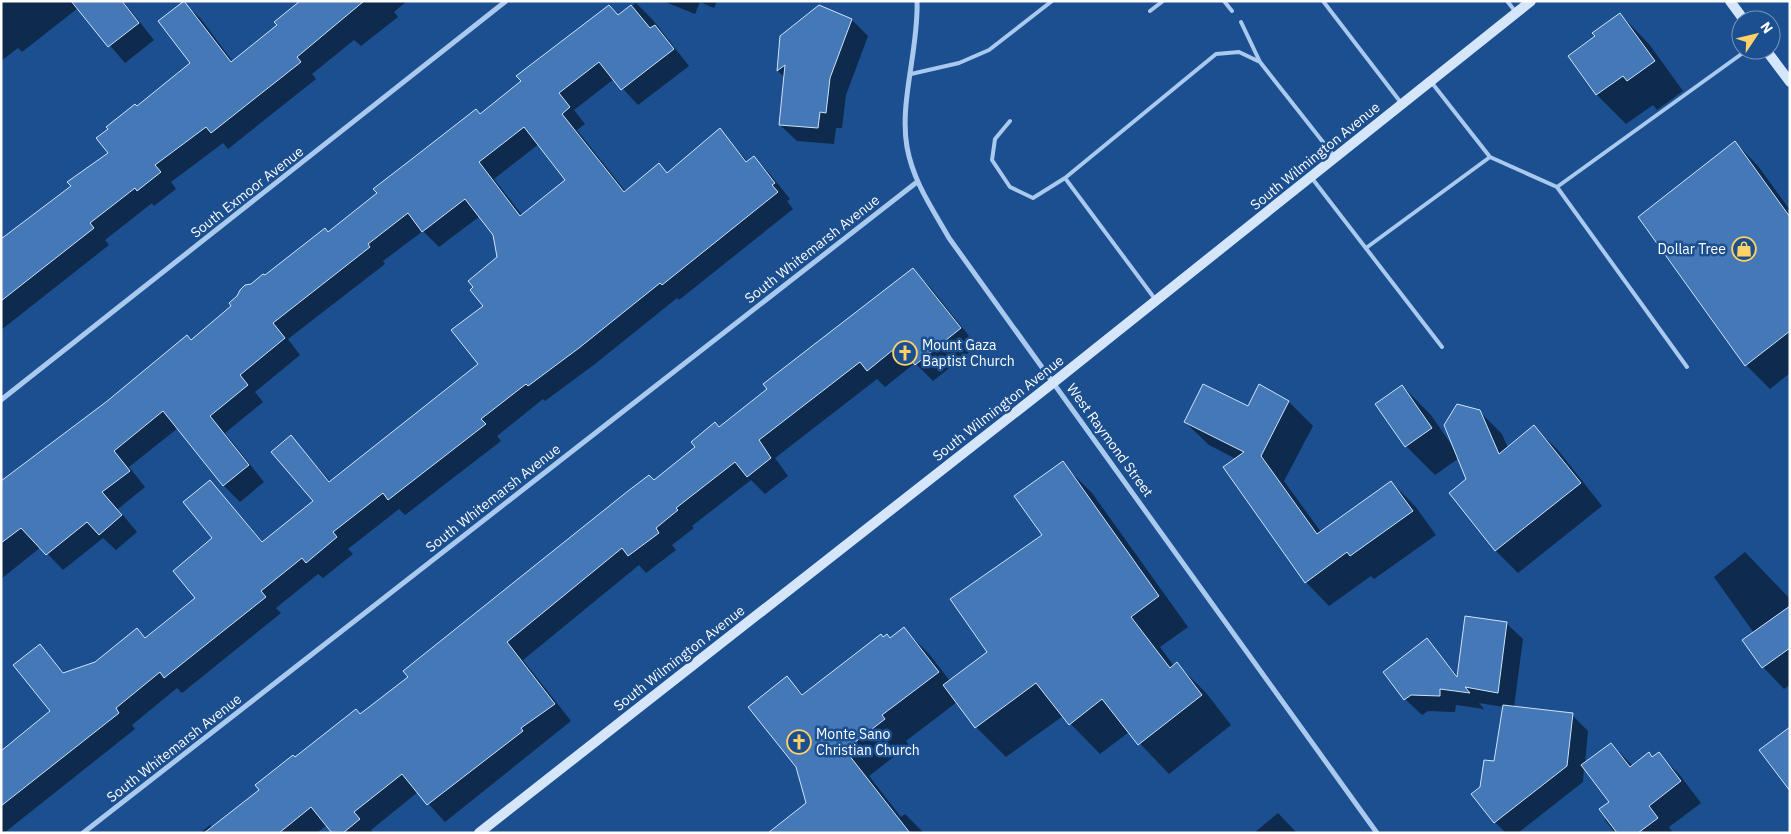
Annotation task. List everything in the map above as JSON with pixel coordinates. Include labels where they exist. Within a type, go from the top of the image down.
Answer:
[{"type":"main road","name":"South Wilmington Avenue","points":[[479,833],[1054,382],[1531,1]]},
{"type":"main road","points":[[1774,60],[1790,82]]},
{"type":"street","name":"South Exmoor Avenue","points":[[1,400],[506,1]]},
{"type":"street","name":"West Raymond Street","points":[[917,1],[917,18],[907,105],[907,146],[917,182],[949,238],[1377,833]]},
{"type":"street","name":"South Whitemarsh Avenue","points":[[83,833],[917,182]]},
{"type":"lane","points":[[911,74],[959,62],[990,50],[1052,1]]},
{"type":"lane","points":[[1150,12],[1163,1]]},
{"type":"lane","points":[[1224,1],[1232,11]]},
{"type":"lane","points":[[1323,1],[1402,104]]},
{"type":"lane","points":[[1508,1],[1516,13]]},
{"type":"lane","points":[[1241,22],[1260,62],[1335,158]]},
{"type":"lane","points":[[1010,121],[995,139],[992,160],[1010,187],[1033,198],[1065,178],[1216,54],[1239,52],[1260,62]]},
{"type":"lane","points":[[1557,187],[1733,60]]},
{"type":"lane","points":[[1430,82],[1490,157],[1557,187],[1687,367]]},
{"type":"lane","points":[[1366,248],[1490,157]]},
{"type":"lane","points":[[1311,177],[1442,347]]},
{"type":"lane","points":[[1065,178],[1156,301]]},
{"type":"building","points":[[71,1],[122,1],[139,23],[108,47]]},
{"type":"building","points":[[184,1],[231,62],[277,25],[274,22],[300,1],[364,1],[297,57],[301,62],[211,133],[206,127],[155,165],[161,172],[137,191],[135,188],[90,223],[94,228],[1,301],[1,239],[71,186],[67,182],[108,153],[96,138],[108,129],[106,127],[135,104],[137,106],[190,63],[158,21]]},
{"type":"building","points":[[609,5],[618,15],[631,5],[650,28],[655,25],[674,49],[621,90],[599,62],[559,93],[570,107],[562,114],[624,192],[659,163],[667,173],[720,128],[746,162],[754,156],[775,183],[772,185],[778,192],[662,285],[660,283],[579,348],[528,386],[526,384],[481,419],[486,424],[388,500],[383,493],[333,532],[337,537],[306,563],[302,558],[261,591],[266,597],[164,678],[160,672],[116,708],[119,713],[1,806],[1,751],[50,711],[13,665],[40,644],[63,673],[95,662],[137,628],[145,638],[195,598],[173,571],[212,538],[183,502],[210,480],[262,542],[313,501],[271,452],[291,435],[329,482],[478,364],[451,330],[483,306],[470,290],[473,287],[468,281],[497,257],[493,235],[465,199],[422,232],[408,213],[368,244],[370,247],[273,323],[285,338],[240,375],[248,385],[210,416],[249,465],[223,486],[163,411],[114,451],[130,471],[102,492],[122,515],[99,535],[87,522],[46,555],[21,528],[1,543],[1,481],[106,402],[187,335],[191,340],[231,306],[229,303],[245,285],[251,284],[263,274],[265,275],[325,228],[328,232],[377,193],[373,189],[476,109],[480,114],[521,81],[516,76]],"holes":[[[524,127],[565,180],[520,216],[479,162]]]},
{"type":"building","points":[[819,5],[852,19],[830,78],[826,113],[820,112],[818,128],[779,125],[785,65],[777,71],[780,36]]},
{"type":"building","points":[[1620,13],[1655,61],[1627,81],[1623,76],[1596,95],[1568,56],[1595,36],[1592,33]]},
{"type":"building","points":[[1735,141],[1790,217],[1790,331],[1745,366],[1638,217]]},
{"type":"building","points":[[913,268],[961,328],[915,365],[899,345],[867,371],[860,362],[759,440],[771,458],[747,477],[735,462],[676,508],[678,510],[656,528],[659,533],[628,556],[622,548],[507,642],[555,704],[521,728],[523,731],[427,805],[402,774],[354,812],[360,819],[343,833],[332,833],[311,807],[279,833],[204,833],[259,790],[255,785],[293,755],[295,757],[356,709],[360,714],[408,677],[403,671],[649,475],[654,480],[695,447],[691,442],[715,422],[719,427],[767,389],[763,384]]},
{"type":"building","points":[[1203,384],[1248,406],[1259,384],[1289,401],[1261,456],[1317,534],[1391,481],[1413,511],[1350,556],[1347,552],[1305,583],[1223,467],[1244,452],[1184,422]]},
{"type":"building","points":[[1402,385],[1432,428],[1405,447],[1375,404]]},
{"type":"building","points":[[1457,404],[1480,410],[1499,454],[1534,425],[1581,483],[1495,551],[1449,493],[1466,479],[1444,425]]},
{"type":"building","points":[[1063,461],[1159,596],[1131,617],[1170,668],[1177,662],[1202,695],[1138,745],[1102,699],[1069,725],[1036,683],[975,728],[943,685],[987,652],[950,599],[1042,535],[1014,496]]},
{"type":"building","points":[[1790,606],[1790,648],[1762,668],[1742,640]]},
{"type":"building","points":[[1465,616],[1507,622],[1498,693],[1465,687],[1470,693],[1440,689],[1440,696],[1411,695],[1404,700],[1383,672],[1427,638],[1457,677]]},
{"type":"building","points":[[904,627],[939,672],[882,715],[885,719],[845,750],[910,833],[768,833],[806,803],[796,767],[748,707],[787,676],[802,695],[881,634],[883,637],[887,634],[890,638]]},
{"type":"building","points":[[1503,705],[1573,713],[1567,766],[1494,823],[1471,794],[1480,787],[1484,760],[1494,761]]},
{"type":"building","points":[[1790,727],[1790,791],[1759,750]]},
{"type":"building","points":[[1611,743],[1630,767],[1649,752],[1652,757],[1659,752],[1681,781],[1649,806],[1658,818],[1638,833],[1617,833],[1599,809],[1609,802],[1581,765]]},
{"type":"place","name":"Dollar Tree","points":[[1744,249]]},
{"type":"place","name":"Mount Gaza Baptist Church","points":[[905,353]]},
{"type":"place","name":"Monte Sano Christian Church","points":[[799,742]]}]
